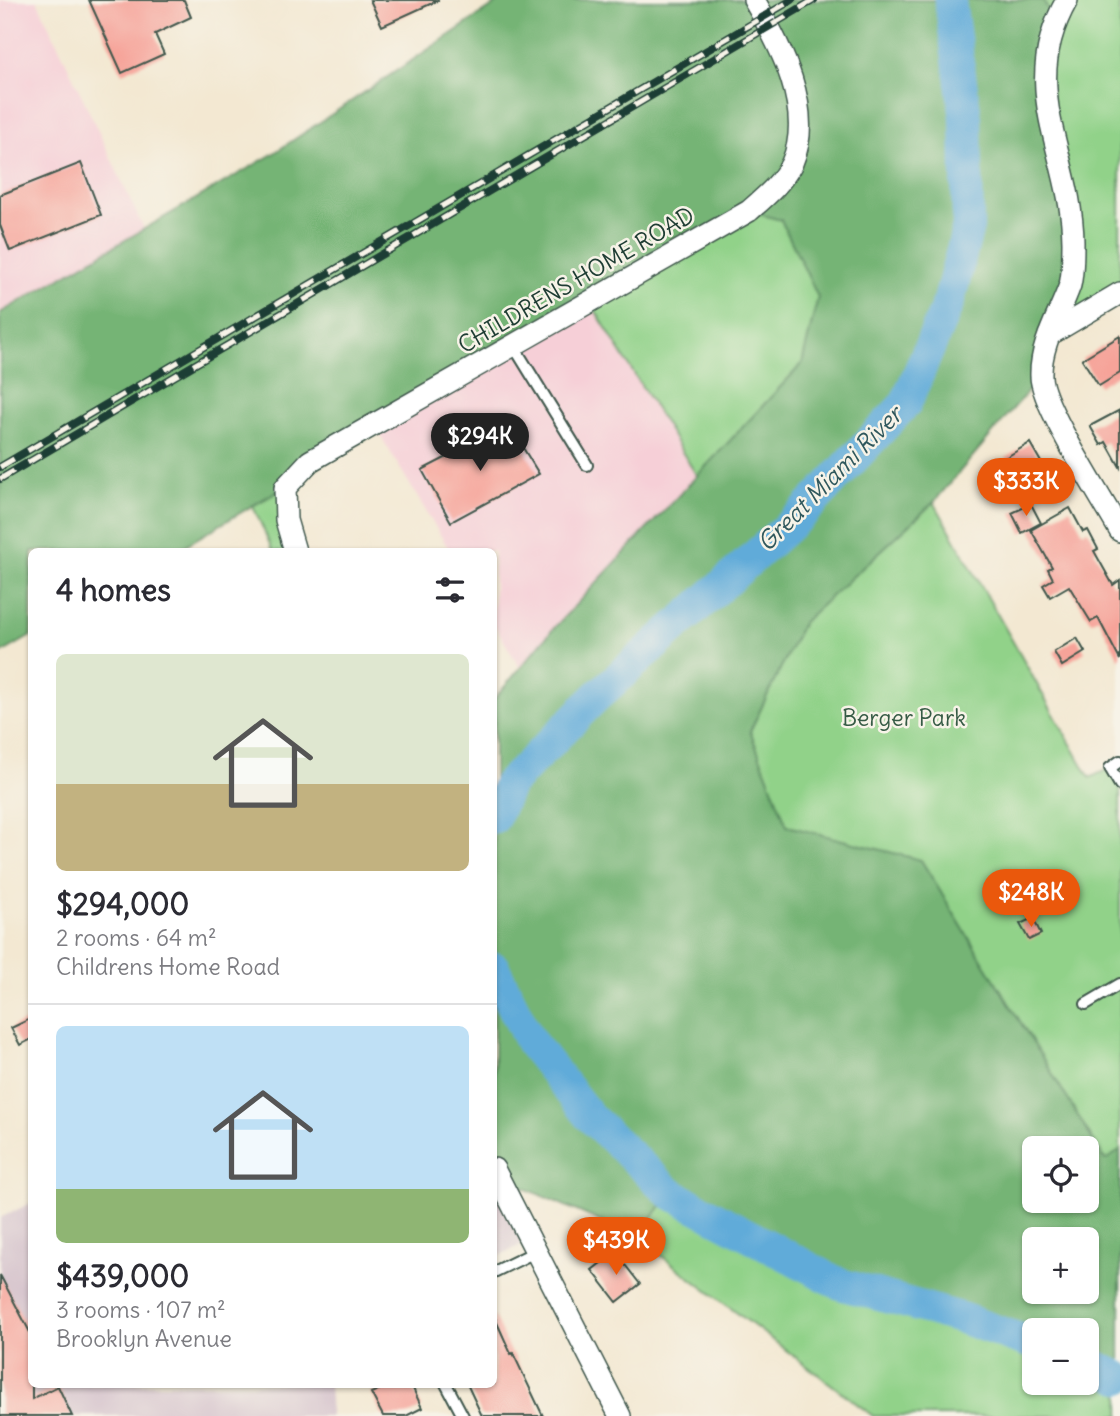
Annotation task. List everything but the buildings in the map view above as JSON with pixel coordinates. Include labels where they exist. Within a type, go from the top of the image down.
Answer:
[{"type":"street","name":"CHILDRENS HOME ROAD","points":[[294,548],[286,520],[285,488],[310,461],[749,211],[776,187],[792,162],[799,133],[797,101],[785,63],[754,0]]},
{"type":"street","points":[[1067,0],[1055,22],[1046,72],[1046,111],[1068,199],[1073,241],[1070,282],[1049,335],[1041,376],[1049,405],[1120,531]]},
{"type":"street","points":[[1049,335],[1120,293]]},
{"type":"street","points":[[497,1175],[620,1416]]},
{"type":"lane","points":[[513,345],[587,464]]},
{"type":"lane","points":[[1120,761],[1110,768],[1120,785]]},
{"type":"lane","points":[[1086,1004],[1120,984]]},
{"type":"lane","points":[[497,1271],[537,1251]]},
{"type":"lane","points":[[448,1388],[463,1416]]},
{"type":"shaded area","points":[[0,0],[37,0],[144,229],[0,313]]},
{"type":"shaded area","points":[[590,302],[697,476],[520,668],[497,629],[497,548],[448,548],[374,425]]},
{"type":"shaded area","points":[[497,1175],[531,1240],[497,1257]]},
{"type":"shaded area","points":[[28,1204],[28,1388],[329,1388],[331,1416],[0,1416],[0,1218]]},
{"type":"green space","points":[[502,0],[1043,0],[1055,22],[1046,59],[1073,241],[1041,376],[934,502],[803,622],[750,731],[787,826],[921,860],[1090,1136],[1022,1136],[1022,1213],[1099,1213],[1099,1150],[1105,1160],[1120,1151],[1120,1378],[1099,1368],[1099,1318],[1022,1318],[1022,1340],[964,1319],[840,1284],[670,1193],[638,1238],[497,1176],[497,695],[553,629],[802,364],[818,297],[781,220],[749,211],[181,548],[28,548],[28,638],[0,654],[0,313],[271,155]]},
{"type":"green space","points":[[1043,0],[1120,0],[1120,293],[1049,335]]},
{"type":"green space","points":[[749,211],[781,220],[818,297],[802,364],[697,476],[590,302]]},
{"type":"green space","points":[[285,488],[295,548],[272,548],[253,506]]},
{"type":"green space","name":"Berger Park","points":[[934,502],[1090,778],[1110,768],[1120,785],[1120,1151],[1105,1160],[1099,1150],[1099,1136],[1090,1136],[921,860],[787,826],[750,731],[803,622]]},
{"type":"green space","points":[[670,1193],[840,1284],[964,1319],[1022,1340],[1022,1395],[1099,1395],[1099,1368],[1120,1378],[1120,1416],[873,1416],[638,1238]]},
{"type":"waterway","name":"Great Miami River","points":[[497,811],[509,784],[596,697],[801,515],[906,403],[949,301],[968,227],[966,119],[950,0]]},
{"type":"waterway","name":"Great Miami River","points":[[497,974],[530,1041],[589,1116],[670,1193],[840,1284],[964,1319],[1022,1340]]},
{"type":"waterway","name":"Great Miami River","points":[[1099,1368],[1120,1378]]},
{"type":"railway","points":[[0,467],[792,0]]},
{"type":"railway","points":[[0,479],[814,0]]}]
